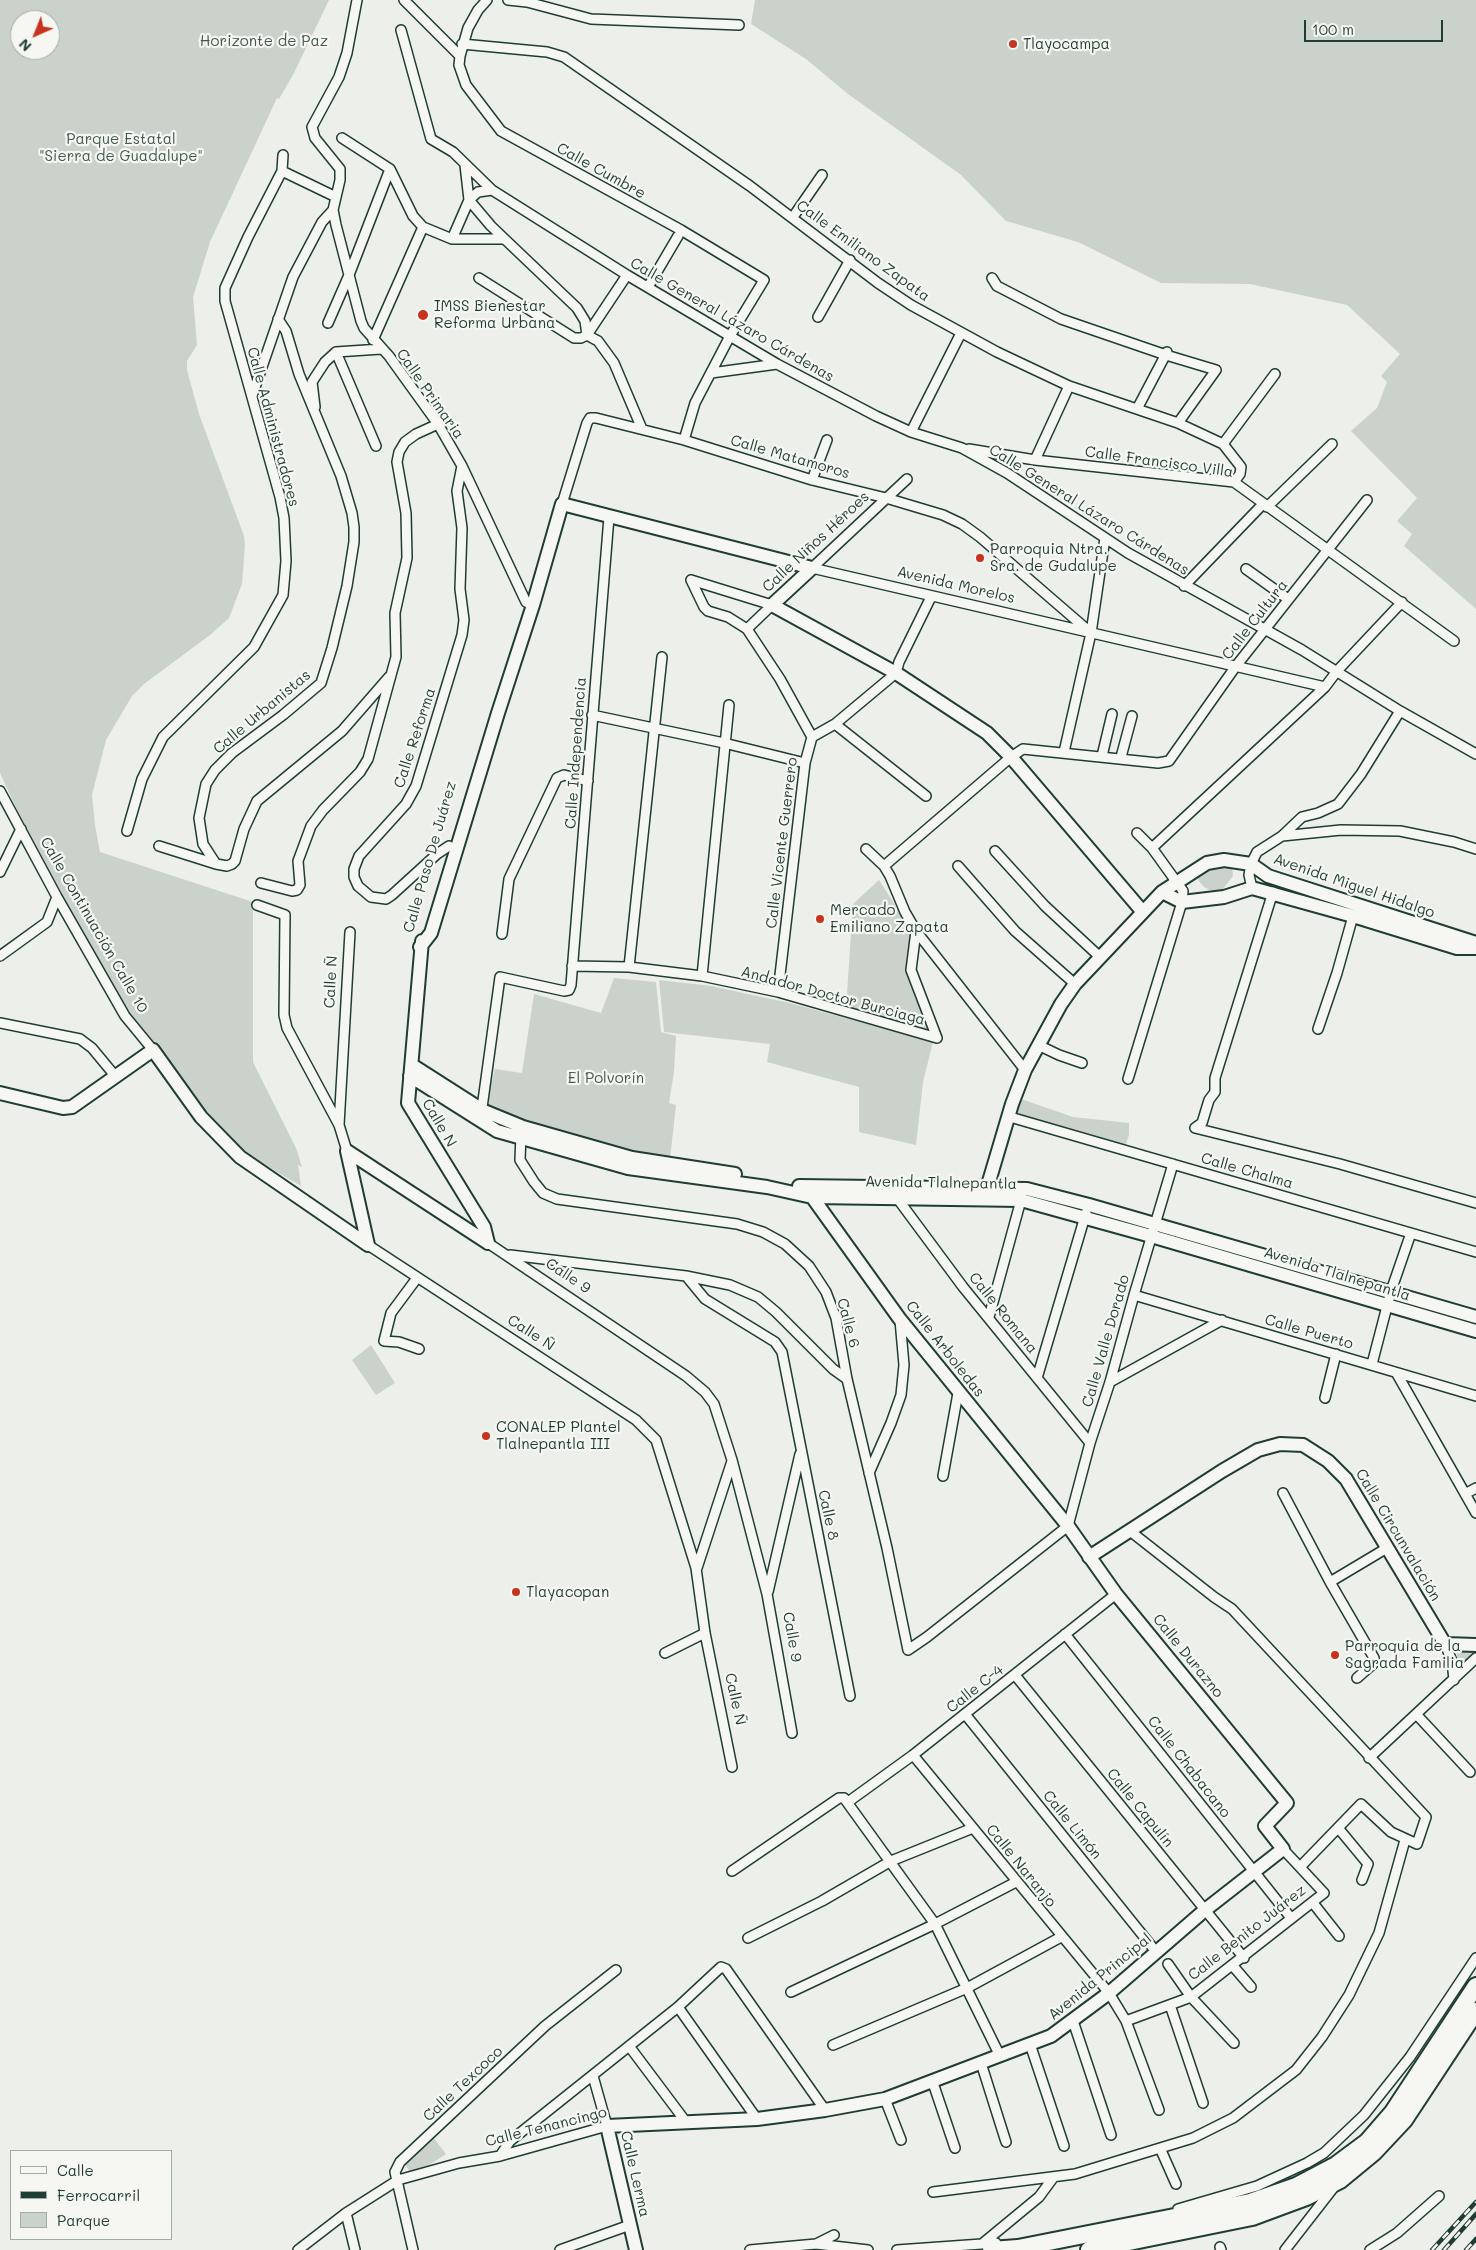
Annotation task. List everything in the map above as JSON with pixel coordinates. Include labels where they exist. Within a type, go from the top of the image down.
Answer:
[{"type":"highway","points":[[986,2247],[1018,2248],[1250,2202],[1296,2186],[1336,2165],[1367,2142],[1393,2112],[1476,1986]]},
{"type":"highway","points":[[1089,2250],[1252,2216],[1306,2197],[1340,2180],[1374,2152],[1404,2120],[1476,2011]]},
{"type":"street","name":"Calle Primaria","points":[[357,0],[347,53],[339,77],[312,127],[315,138],[340,169],[340,180],[334,210],[336,226],[361,321],[438,424],[462,466],[530,603]]},
{"type":"street","points":[[404,0],[460,56]]},
{"type":"street","name":"Calle Cumbre","points":[[487,0],[478,10],[462,44],[460,65],[466,85],[501,131],[681,230],[764,280],[730,336]]},
{"type":"street","points":[[508,0],[527,2],[591,19],[740,25]]},
{"type":"street","name":"Calle General Lázaro Cárdenas","points":[[401,30],[431,139],[453,152],[492,190],[627,275],[820,388],[911,432],[962,448],[1007,472],[1105,538],[1184,586],[1337,671],[1400,711],[1476,754]]},
{"type":"street","name":"Calle Emiliano Zapata","points":[[462,44],[547,52],[564,57],[625,97],[793,217],[911,305],[961,333],[1069,386],[1178,423],[1223,444],[1241,467],[1240,474],[1234,482]]},
{"type":"street","points":[[342,138],[390,169],[413,216],[423,226],[452,238],[504,239]]},
{"type":"street","points":[[283,155],[282,171],[336,197]]},
{"type":"street","points":[[452,238],[468,200],[465,165]]},
{"type":"street","points":[[328,323],[349,275],[390,169]]},
{"type":"street","name":"Calle Administradores","points":[[127,831],[142,779],[163,737],[254,646],[283,595],[286,561],[284,518],[275,474],[226,309],[225,288],[282,171]]},
{"type":"street","points":[[793,217],[822,174]]},
{"type":"street","points":[[468,200],[478,192],[492,190]]},
{"type":"street","points":[[468,200],[504,239],[577,308],[585,321],[587,335],[598,342],[614,363],[642,429]]},
{"type":"street","points":[[252,396],[293,277],[322,222],[334,210]]},
{"type":"street","points":[[374,340],[423,226]]},
{"type":"street","points":[[648,287],[678,236]]},
{"type":"street","points":[[818,318],[850,260]]},
{"type":"street","points":[[479,278],[574,338],[581,338],[587,335],[627,275]]},
{"type":"street","points":[[992,278],[997,286],[1061,319],[1216,370],[1178,423]]},
{"type":"street","name":"Calle Urbanistas","points":[[216,864],[203,844],[199,818],[206,784],[215,770],[232,753],[283,715],[320,683],[332,648],[347,586],[354,542],[352,513],[341,476],[314,415],[286,331],[278,319]]},
{"type":"street","points":[[911,432],[961,333]]},
{"type":"street","points":[[684,440],[695,403],[730,336]]},
{"type":"street","points":[[314,415],[312,382],[325,362],[336,352],[381,349]]},
{"type":"street","points":[[336,352],[376,446]]},
{"type":"street","points":[[1137,410],[1167,353]]},
{"type":"street","points":[[711,373],[777,364]]},
{"type":"street","points":[[1223,444],[1275,374]]},
{"type":"street","points":[[1035,460],[1069,386]]},
{"type":"street","name":"Calle Matamoros","points":[[562,504],[590,418],[642,429],[684,440],[812,480],[886,498],[942,515],[962,524],[980,537],[1091,633]]},
{"type":"street","points":[[261,883],[292,891],[298,890],[300,885],[298,861],[306,836],[323,810],[364,766],[396,657],[395,613],[406,558],[406,513],[396,462],[398,452],[405,442],[416,434],[438,424]]},
{"type":"street","points":[[812,480],[827,440]]},
{"type":"street","points":[[1184,586],[1265,505],[1332,444]]},
{"type":"street","name":"Calle Francisco Villa","points":[[962,448],[1035,460],[1234,482],[1402,602],[1454,642]]},
{"type":"street","name":"Calle Reforma","points":[[449,846],[437,854],[386,899],[371,897],[358,886],[354,877],[354,869],[359,856],[406,804],[416,786],[462,635],[464,620],[460,589],[462,528],[457,491],[462,466]]},
{"type":"street","name":"Calle Niños Héroes","points":[[747,629],[907,479]]},
{"type":"street","name":"Calle Cultura","points":[[1121,757],[1158,762],[1169,761],[1236,666],[1367,500]]},
{"type":"street","points":[[494,712],[536,590],[562,504]]},
{"type":"street","name":"Avenida Morelos","points":[[562,504],[931,597],[1236,666],[1324,688]]},
{"type":"street","name":"Calle Independencia","points":[[481,1114],[500,977],[564,991],[569,990],[571,985],[610,517]]},
{"type":"street","points":[[1064,752],[1091,633],[1105,538]]},
{"type":"street","points":[[1246,569],[1288,599]]},
{"type":"street","points":[[931,597],[898,662],[896,673],[834,724],[812,737],[780,679],[747,629],[728,617],[708,611],[691,580],[772,605],[896,673],[987,733],[1011,757],[1142,912]]},
{"type":"street","points":[[1152,848],[1324,688],[1337,671],[1402,602]]},
{"type":"street","points":[[630,968],[653,727],[662,657]]},
{"type":"street","points":[[159,846],[216,864],[227,866],[235,862],[244,829],[257,802],[342,731],[392,673]]},
{"type":"street","points":[[702,976],[729,705]]},
{"type":"street","points":[[986,1193],[1010,1117],[1012,1104],[1025,1070],[1075,984],[1162,892],[1208,863],[1224,860],[1250,864],[1257,852],[1282,836],[1302,817],[1338,804],[1361,774],[1400,711]]},
{"type":"street","name":"Calle Paso De Juárez","points":[[420,947],[449,846],[494,712]]},
{"type":"street","name":"Calle Paso De Juárez","points":[[420,947],[431,933],[494,712]]},
{"type":"street","points":[[1102,756],[1112,714]]},
{"type":"street","points":[[592,715],[724,742],[805,763]]},
{"type":"street","points":[[884,866],[1011,757],[1023,749],[1121,757],[1132,716]]},
{"type":"street","points":[[834,724],[926,796]]},
{"type":"street","name":"Calle Vicente Guerrero","points":[[778,992],[805,763],[812,737]]},
{"type":"street","points":[[502,934],[508,879],[557,778],[564,775],[588,781]]},
{"type":"street","name":"Calle Continuación Calle 10","points":[[0,791],[57,897],[125,1016],[153,1050],[180,1090],[228,1146],[260,1172],[368,1245]]},
{"type":"street","points":[[0,872],[21,829]]},
{"type":"street","points":[[1282,836],[1341,830],[1400,831],[1454,842],[1476,849]]},
{"type":"street","points":[[1128,1078],[1182,902],[1183,891],[1152,848],[1138,833]]},
{"type":"street","points":[[866,849],[884,866],[916,931],[1025,1070]]},
{"type":"street","points":[[995,851],[1045,906],[1100,957]]},
{"type":"street","name":"Avenida Miguel Hidalgo","points":[[1252,888],[1249,875],[1250,864],[1268,876],[1476,943]]},
{"type":"street","points":[[958,866],[1015,931],[1075,984]]},
{"type":"street","points":[[1162,892],[1182,902],[1224,897],[1252,888],[1273,892],[1457,948],[1476,948]]},
{"type":"street","points":[[1273,892],[1214,1078],[1215,1092],[1209,1100],[1202,1123],[1195,1128],[1340,1164],[1476,1203]]},
{"type":"street","points":[[0,956],[47,922],[57,897]]},
{"type":"street","points":[[257,906],[285,915],[284,1015],[287,1028],[339,1125]]},
{"type":"street","points":[[1318,1028],[1337,974],[1353,916]]},
{"type":"street","name":"Andador Doctor Burciaga","points":[[572,966],[630,968],[702,976],[778,992],[937,1038],[911,970],[916,931]]},
{"type":"street","name":"Calle Ñ","points":[[350,932],[339,1125],[368,1245],[636,1420],[651,1432],[661,1449],[696,1568],[705,1633],[732,1768]]},
{"type":"street","name":"Calle N","points":[[420,947],[410,1108],[484,1227],[488,1243]]},
{"type":"street","points":[[0,1022],[80,1040],[92,1048],[116,1077]]},
{"type":"street","points":[[1038,1045],[1082,1063]]},
{"type":"street","points":[[0,1093],[68,1108],[72,1107],[153,1050]]},
{"type":"street","name":"Avenida Tlalnepantla","points":[[411,1070],[481,1114],[503,1120],[521,1133],[632,1158],[771,1180],[809,1192],[897,1198],[1027,1189],[1089,1205],[1153,1230],[1388,1306],[1476,1331]]},
{"type":"street","name":"Calle Chalma","points":[[1010,1117],[1476,1252]]},
{"type":"street","name":"Calle 6","points":[[521,1133],[520,1160],[543,1193],[556,1199],[737,1224],[763,1232],[785,1244],[810,1266],[826,1292],[836,1318],[847,1379],[887,1548],[908,1650],[1068,1526]]},
{"type":"street","name":"Calle 9","points":[[346,1151],[507,1255],[696,1383],[714,1404],[732,1460],[767,1594],[792,1733]]},
{"type":"street","name":"Calle Valle Dorado","points":[[1068,1526],[1090,1443],[1110,1382],[1173,1164]]},
{"type":"street","name":"Avenida Tlalnepantla","points":[[809,1192],[986,1193],[1021,1200],[1084,1217],[1153,1230],[1391,1292],[1476,1317]]},
{"type":"street","name":"Calle Arboledas","points":[[809,1192],[899,1318],[958,1393],[1068,1526]]},
{"type":"street","name":"Calle Romana","points":[[897,1198],[963,1287],[1090,1443]]},
{"type":"street","points":[[989,1317],[1021,1200]]},
{"type":"street","points":[[1037,1378],[1089,1205]]},
{"type":"street","points":[[1372,1364],[1391,1292],[1411,1233]]},
{"type":"street","points":[[507,1255],[686,1276],[730,1285],[758,1298],[776,1312],[833,1369],[847,1379]]},
{"type":"street","name":"Calle 8","points":[[686,1276],[705,1299],[775,1342],[782,1352],[800,1451],[850,1696]]},
{"type":"street","points":[[417,1278],[392,1313],[384,1341],[399,1342],[419,1349]]},
{"type":"street","name":"Calle Puerto","points":[[1134,1295],[1476,1396]]},
{"type":"street","points":[[868,1473],[891,1423],[901,1395],[904,1365],[899,1318]]},
{"type":"street","points":[[1110,1382],[1222,1320]]},
{"type":"street","points":[[1325,1398],[1336,1354]]},
{"type":"street","points":[[1397,1374],[1476,1513]]},
{"type":"street","points":[[944,1476],[958,1393]]},
{"type":"street","name":"Calle Circunvalación","points":[[1090,1557],[1222,1471],[1258,1450],[1292,1443],[1303,1445],[1316,1452],[1346,1479],[1445,1644],[1452,1661],[1454,1680]]},
{"type":"street","points":[[767,1594],[800,1451]]},
{"type":"street","points":[[696,1568],[732,1460]]},
{"type":"street","points":[[1465,1494],[1476,1488]]},
{"type":"street","points":[[1283,1493],[1330,1582],[1375,1661],[1357,1678]]},
{"type":"street","name":"Calle Durazno","points":[[1068,1526],[1116,1594],[1287,1803],[1265,1826]]},
{"type":"street","points":[[1130,1531],[1214,1598],[1232,1609],[1369,1758],[1424,1813],[1426,1821],[1417,1844],[1391,1832],[1361,1804],[1339,1829],[1300,1867]]},
{"type":"street","points":[[1330,1582],[1387,1548]]},
{"type":"street","name":"Calle C-4","points":[[732,1872],[839,1798],[846,1800],[913,1755],[1116,1594]]},
{"type":"street","points":[[665,1653],[705,1633]]},
{"type":"street","name":"Calle Chabacano","points":[[1066,1634],[1291,1918]]},
{"type":"street","points":[[1445,1644],[1476,1645]]},
{"type":"street","points":[[1369,1758],[1476,1658]]},
{"type":"street","name":"Calle Capulín","points":[[1015,1675],[1244,1958]]},
{"type":"street","name":"Calle Limón","points":[[965,1714],[1157,1953]]},
{"type":"street","points":[[1416,1714],[1470,1772]]},
{"type":"street","name":"Calle Naranjo","points":[[913,1755],[1109,1993],[1126,2021],[1159,2110]]},
{"type":"street","points":[[846,1800],[935,1924],[999,2054]]},
{"type":"street","name":"Calle Benito Juárez","points":[[1126,2021],[1191,1997],[1244,1958],[1324,1893],[1283,1849],[1265,1826]]},
{"type":"street","points":[[748,1938],[822,1901],[891,1861],[973,1828]]},
{"type":"street","points":[[1339,1829],[1368,1864],[1362,1880]]},
{"type":"street","points":[[933,2192],[1077,2174],[1193,2138],[1232,2118],[1296,2070],[1322,2037],[1349,1995],[1379,1933],[1405,1840]]},
{"type":"street","name":"Avenida Principal","points":[[826,2110],[885,2099],[981,2063],[999,2054],[1051,2036],[1109,1993],[1204,1910],[1283,1849]]},
{"type":"street","points":[[791,1992],[935,1924],[1016,1882]]},
{"type":"street","points":[[1313,1903],[1340,1936]]},
{"type":"street","points":[[833,2045],[967,1988],[1061,1937]]},
{"type":"street","points":[[897,2250],[986,2247],[1177,2209],[1257,2186],[1307,2163],[1324,2153],[1364,2114],[1410,2058],[1476,1958]]},
{"type":"street","points":[[1168,1964],[1191,1997]]},
{"type":"street","points":[[1233,1966],[1252,1987]]},
{"type":"street","points":[[500,2156],[510,2141],[678,2007],[721,1967],[726,1969],[826,2110]]},
{"type":"street","name":"Calle Texcoco","points":[[414,2250],[396,2172],[400,2162],[545,2026],[616,1970]]},
{"type":"street","name":"Calle Benito Juárez","points":[[1191,1997],[1234,2043]]},
{"type":"street","points":[[1170,2005],[1203,2103]]},
{"type":"street","points":[[678,2007],[757,2120]]},
{"type":"street","points":[[1073,2021],[1111,2135]]},
{"type":"street","points":[[1030,2044],[1064,2146]]},
{"type":"street","points":[[630,2046],[686,2122]]},
{"type":"street","points":[[981,2063],[1006,2142]]},
{"type":"street","name":"Calle Lerma","points":[[593,2076],[607,2126],[636,2250]]},
{"type":"street","points":[[932,2080],[955,2148]]},
{"type":"street","points":[[885,2099],[901,2140]]},
{"type":"street","name":"Calle Tenancingo","points":[[298,2250],[346,2213],[398,2180],[459,2163],[500,2156],[607,2126],[757,2120],[826,2110]]},
{"type":"street","points":[[1160,2148],[1176,2184]]},
{"type":"street","points":[[986,2247],[1039,2197],[1053,2178]]},
{"type":"street","points":[[1285,2250],[1340,2180]]},
{"type":"street","points":[[1370,2250],[1397,2233],[1439,2196]]},
{"type":"street","points":[[346,2213],[355,2250]]},
{"type":"street","points":[[560,2250],[630,2225]]},
{"type":"street","points":[[816,2244],[834,2235]]},
{"type":"street","points":[[750,2250],[816,2244],[868,2250]]},
{"type":"green space","name":"Parque Estatal \"Sierra de Guadalupe\"","points":[[0,0],[329,0],[294,73],[279,99],[277,98],[210,242],[193,297],[197,345],[187,361],[187,370],[199,414],[244,536],[242,584],[229,618],[210,635],[144,684],[132,696],[106,740],[92,795],[100,852],[253,902],[253,1062],[296,1148],[302,1167],[298,1165],[301,1186],[246,1154],[172,1076],[113,986],[42,865],[0,773]]},
{"type":"green space","points":[[755,0],[1476,0],[1476,609],[1404,546],[1412,534],[1397,521],[1417,498],[1351,431],[1377,408],[1387,382],[1381,376],[1400,354],[1347,305],[1250,284],[1161,283],[1078,242],[1006,221],[961,175],[848,94],[806,59],[751,24]]},
{"type":"green space","points":[[1219,863],[1232,866],[1233,876],[1223,889],[1213,892],[1204,887],[1198,880],[1198,874]]},
{"type":"green space","points":[[879,880],[912,931],[909,972],[932,1034],[846,1008],[853,904]]},
{"type":"green space","name":"El Polvorín","points":[[614,978],[656,982],[661,1032],[676,1036],[674,1072],[669,1103],[676,1105],[670,1159],[559,1135],[484,1111],[495,1069],[522,1073],[534,994],[601,1013]]},
{"type":"green space","points":[[659,980],[711,986],[790,1003],[933,1042],[923,1082],[916,1145],[859,1132],[859,1087],[767,1062],[770,1044],[664,1032]]},
{"type":"green space","points":[[1021,1099],[1073,1117],[1129,1123],[1129,1135],[1124,1150],[1014,1115]]},
{"type":"green space","points":[[371,1345],[395,1383],[376,1395],[352,1360]]},
{"type":"green space","points":[[1455,1648],[1476,1651],[1460,1666]]},
{"type":"green space","points":[[433,2137],[446,2154],[429,2165],[410,2172],[405,2164]]},
{"type":"railway","points":[[1432,2250],[1476,2202]]},
{"type":"railway","points":[[1444,2250],[1476,2214]]},
{"type":"railway","points":[[1466,2250],[1476,2239]]},
{"type":"place","name":"Tlayocampa","points":[[1013,44]]},
{"type":"place","name":"IMSS Bienestar Reforma Urbana","points":[[423,315]]},
{"type":"place","name":"Parroquia Ntra. Sra. de Gudalupe","points":[[980,558]]},
{"type":"place","name":"Mercado Emiliano Zapata","points":[[820,919]]},
{"type":"place","name":"CONALEP Plantel Tlalnepantla III","points":[[486,1436]]},
{"type":"place","name":"Tlayacopan","points":[[516,1592]]},
{"type":"place","name":"Parroquia de la Sagrada Familia","points":[[1335,1655]]},
{"type":"park label","name":"Horizonte de Paz","points":[[264,41]]}]
